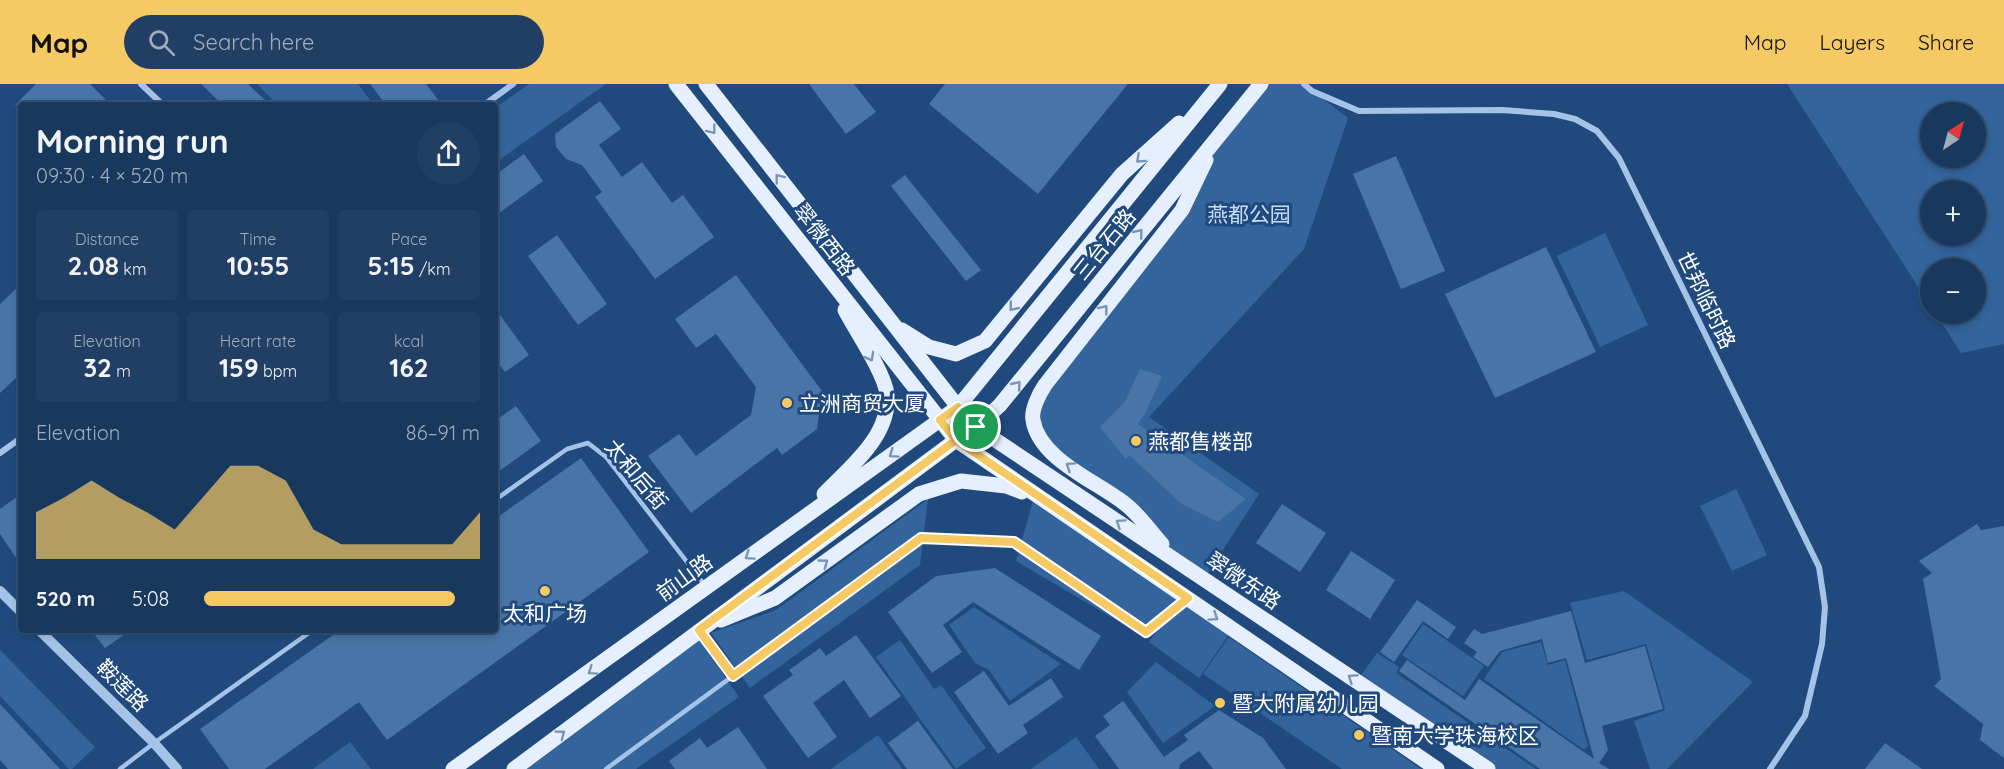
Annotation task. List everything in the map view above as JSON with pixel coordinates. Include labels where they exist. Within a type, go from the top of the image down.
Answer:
[{"type":"main road","name":"翠微西路","points":[[676,84],[956,440]]},
{"type":"main road","name":"翠微西路","points":[[706,84],[958,407]]},
{"type":"main road","name":"三台石路","points":[[956,440],[976,427],[1000,405],[1261,84]]},
{"type":"main road","points":[[892,323],[929,347],[956,354],[985,341],[1122,174],[1217,88]]},
{"type":"main road","name":"三台石路","points":[[940,420],[958,407],[1217,88]]},
{"type":"main road","points":[[1176,560],[1126,504],[1056,457],[1041,441],[1033,419],[1037,401],[1045,385],[1182,210],[1219,135]]},
{"type":"main road","points":[[797,522],[867,449],[884,422],[887,394],[880,374],[822,269]]},
{"type":"main road","name":"翠微东路","points":[[958,407],[976,427],[1488,769]]},
{"type":"main road","name":"前山路","points":[[453,769],[940,420]]},
{"type":"main road","points":[[514,769],[956,440],[1437,769]]},
{"type":"main road","points":[[699,630],[775,598],[919,494],[961,481],[1006,486],[1044,501]]},
{"type":"street","points":[[141,84],[160,102]]},
{"type":"street","points":[[488,102],[513,84]]},
{"type":"street","name":"世邦临时路","points":[[1304,84],[1312,91],[1359,111],[1502,110],[1554,114],[1575,119],[1597,131],[1619,158],[1819,567],[1826,608],[1822,644],[1805,716],[1770,769]]},
{"type":"street","points":[[0,453],[18,440]]},
{"type":"street","points":[[0,591],[18,609]]},
{"type":"street","name":"鞍莲路","points":[[42,633],[154,743],[177,769]]},
{"type":"lane","name":"太和后街","points":[[498,498],[567,449],[588,443],[606,457],[705,587]]},
{"type":"lane","points":[[606,769],[921,538],[1014,542],[1146,632],[1188,598]]},
{"type":"lane","points":[[699,630],[733,676]]},
{"type":"lane","points":[[120,769],[309,633]]},
{"type":"green space","points":[[257,84],[358,84],[372,102],[275,102]]},
{"type":"green space","points":[[529,84],[606,84],[498,161],[498,106]]},
{"type":"green space","name":"燕都公园","points":[[1261,84],[1304,84],[1348,118],[1304,249],[1149,417],[1259,494],[1204,579],[1176,560],[1127,504],[1041,441],[1037,401],[1183,210],[1219,135]]},
{"type":"green space","points":[[1787,84],[2004,84],[2004,344],[1961,353],[1942,324],[1986,324],[1986,258],[1920,258],[1920,290]]},
{"type":"green space","points":[[1605,233],[1648,325],[1600,347],[1557,256]]},
{"type":"green space","points":[[1736,489],[1767,555],[1732,571],[1700,506]]},
{"type":"green space","points":[[928,499],[920,565],[750,688],[711,633],[776,610]]},
{"type":"green space","points":[[1033,501],[1233,629],[1199,678],[1149,642],[1178,601],[1143,636],[1016,561]]},
{"type":"green space","points":[[1624,591],[1753,682],[1667,769],[1650,769],[1634,721],[1665,710],[1646,644],[1587,660],[1570,603]]},
{"type":"green space","points":[[974,607],[1061,664],[1010,701],[989,670],[975,663],[949,625]]},
{"type":"green space","points":[[1423,624],[1484,666],[1463,696],[1402,655]]},
{"type":"green space","points":[[697,637],[739,697],[636,769],[522,769]]},
{"type":"green space","points":[[1229,637],[1421,769],[1342,769],[1203,674]]},
{"type":"green space","points":[[900,640],[934,689],[941,685],[986,748],[956,769],[876,657]]},
{"type":"green space","points":[[1541,642],[1548,665],[1565,660],[1588,746],[1584,750],[1484,679],[1502,652]]},
{"type":"green space","points":[[0,650],[95,747],[72,769],[69,769],[0,696]]},
{"type":"green space","points":[[1377,653],[1399,667],[1396,673],[1536,769],[1494,769],[1359,678]]},
{"type":"green space","points":[[1156,662],[1215,706],[1163,743],[1127,692]]},
{"type":"green space","points":[[878,735],[902,769],[831,769]]},
{"type":"green space","points":[[1076,737],[1099,769],[1031,769]]},
{"type":"green space","points":[[350,742],[371,769],[313,769]]},
{"type":"building","points":[[36,84],[90,84],[108,102],[18,102]]},
{"type":"building","points":[[201,84],[248,84],[267,102],[220,102]]},
{"type":"building","points":[[370,84],[426,84],[440,102],[384,102]]},
{"type":"building","points":[[809,84],[854,84],[876,112],[846,134]]},
{"type":"building","points":[[945,84],[1128,84],[1038,194],[929,104]]},
{"type":"building","points":[[600,101],[621,129],[599,145],[622,177],[642,162],[672,203],[683,195],[714,237],[655,279],[595,197],[602,192],[582,165],[566,159],[556,147],[555,134]]},
{"type":"building","points":[[524,154],[543,181],[498,214],[498,173]]},
{"type":"building","points":[[1396,156],[1445,271],[1401,289],[1353,174]]},
{"type":"building","points":[[905,175],[981,270],[966,281],[891,186]]},
{"type":"building","points":[[557,235],[607,304],[578,325],[528,256]]},
{"type":"building","points":[[1546,247],[1596,352],[1495,398],[1445,294]]},
{"type":"building","name":"立洲商贸大厦","points":[[736,275],[822,391],[817,429],[782,455],[777,448],[691,513],[648,456],[679,434],[696,456],[751,415],[756,387],[716,334],[696,348],[675,319]]},
{"type":"building","points":[[18,287],[18,376],[0,393],[0,304]]},
{"type":"building","points":[[498,312],[529,355],[505,372],[498,363]]},
{"type":"building","name":"燕都售楼部","points":[[1140,369],[1162,376],[1138,424],[1246,499],[1218,522],[1182,504],[1129,455],[1126,459],[1100,427],[1125,402]]},
{"type":"building","points":[[516,406],[541,441],[498,472],[498,419]]},
{"type":"building","name":"太和广场","points":[[581,458],[649,552],[387,740],[359,702],[265,769],[229,769],[200,729],[336,633],[498,633],[498,517]]},
{"type":"building","points":[[18,496],[18,561],[0,534],[0,509]]},
{"type":"building","points":[[1282,504],[1326,533],[1300,572],[1256,543]]},
{"type":"building","points":[[1977,524],[1981,530],[2004,526],[2004,758],[1980,740],[1983,724],[1934,686],[1941,679],[1923,579],[1932,573],[1919,561]]},
{"type":"building","points":[[1351,551],[1395,580],[1370,619],[1326,590]]},
{"type":"building","points":[[995,568],[1101,636],[1079,670],[973,602],[943,625],[962,652],[932,673],[888,612],[936,576]]},
{"type":"building","points":[[1417,600],[1456,627],[1448,639],[1423,621],[1394,662],[1380,652]]},
{"type":"building","points":[[1571,611],[1585,663],[1645,646],[1663,709],[1602,726],[1608,750],[1599,763],[1609,769],[1540,769],[1399,671],[1407,660],[1465,700],[1479,679],[1594,759],[1566,658],[1548,663],[1542,639],[1500,651],[1488,667],[1473,657],[1477,652],[1464,643],[1474,629],[1482,634]]},
{"type":"building","points":[[93,633],[127,633],[105,648]]},
{"type":"building","points":[[856,635],[901,696],[870,718],[844,680],[813,703],[837,737],[808,758],[763,696],[793,675],[789,670],[820,648],[826,656]]},
{"type":"building","points":[[984,671],[1009,706],[1051,678],[1063,697],[1023,725],[1028,733],[998,754],[954,692]]},
{"type":"building","points":[[1123,701],[1164,757],[1188,740],[1184,735],[1219,710],[1263,738],[1286,769],[1213,769],[1199,751],[1180,764],[1179,769],[1119,769],[1095,736],[1110,725],[1103,716]]},
{"type":"building","points":[[0,704],[60,769],[8,769],[0,760]]},
{"type":"building","points":[[918,721],[953,769],[907,769],[888,743]]},
{"type":"building","points":[[738,727],[767,769],[675,769],[669,761],[700,738],[707,748]]},
{"type":"building","points":[[1885,743],[1922,769],[1865,769]]},
{"type":"place","name":"立洲商贸大厦","points":[[787,403]]},
{"type":"place","name":"燕都售楼部","points":[[1136,441]]},
{"type":"place","name":"太和广场","points":[[545,591]]},
{"type":"place","name":"暨大附属幼儿园","points":[[1220,703]]},
{"type":"place","name":"暨南大学珠海校区","points":[[1359,735]]},
{"type":"route","points":[[976,427],[956,440],[699,630],[733,676],[921,538],[1014,542],[1146,632],[1188,598],[956,440],[940,420],[958,407],[976,427]]}]
